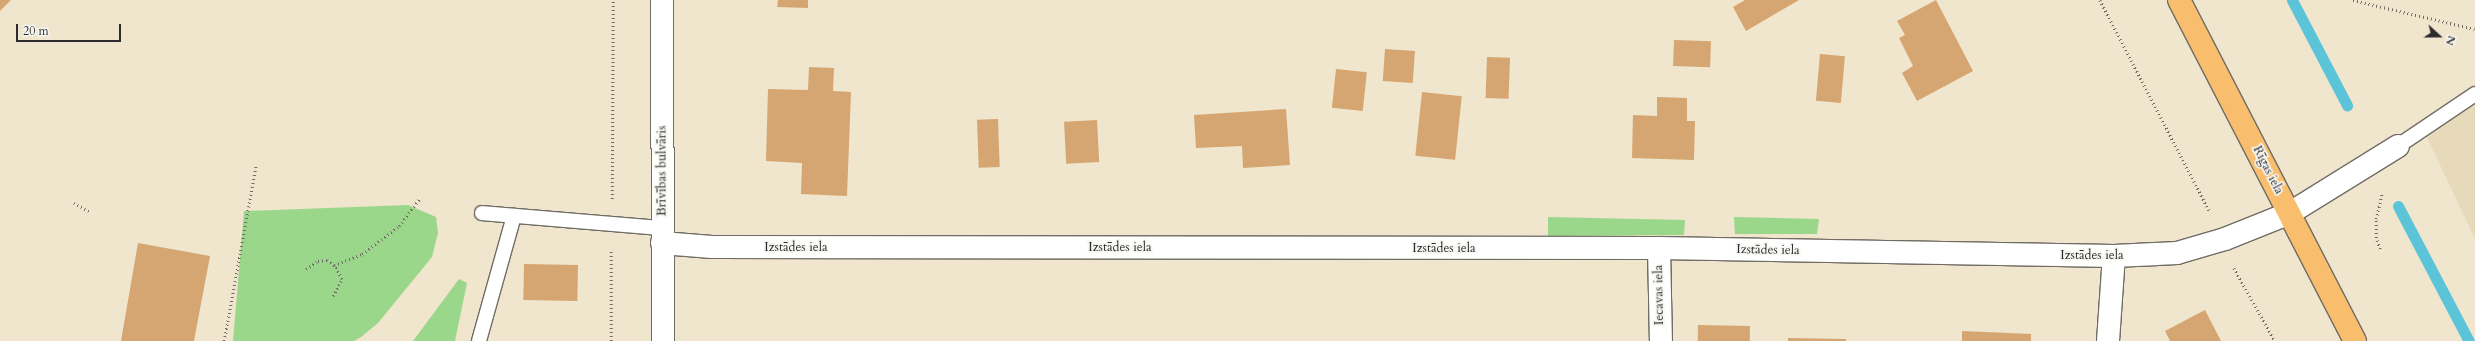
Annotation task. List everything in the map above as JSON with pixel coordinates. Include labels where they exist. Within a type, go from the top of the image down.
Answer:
[{"type":"main road","name":"Rīgas iela","points":[[2179,0],[2355,341]]},
{"type":"street","name":"Brīvības bulvāris","points":[[662,0],[663,341]]},
{"type":"street","name":"Izstādes iela","points":[[662,236],[712,247],[1658,248],[2114,256],[2177,253],[2225,239],[2290,213],[2398,146]]},
{"type":"street","name":"Iecavas iela","points":[[1658,248],[1660,341]]},
{"type":"street","points":[[2108,341],[2114,256]]},
{"type":"lane","points":[[2398,146],[2475,94]]},
{"type":"lane","points":[[482,213],[611,225],[662,236]]},
{"type":"lane","points":[[479,341],[514,216]]},
{"type":"path","points":[[611,341],[613,0]]},
{"type":"path","points":[[2100,0],[2210,212]]},
{"type":"path","points":[[2353,0],[2475,29]]},
{"type":"path","points":[[224,341],[256,165]]},
{"type":"path","points":[[2380,249],[2376,238],[2376,219],[2382,192],[2386,187]]},
{"type":"path","points":[[334,265],[362,254],[399,226],[419,199]]},
{"type":"path","points":[[74,203],[89,211]]},
{"type":"path","points":[[306,269],[318,260],[327,260],[334,265],[342,279],[333,296]]},
{"type":"path","points":[[2234,268],[2275,341]]},
{"type":"shaded area","points":[[2475,94],[2475,239],[2423,129]]},
{"type":"green space","points":[[408,205],[436,217],[438,233],[432,257],[378,323],[361,337],[354,341],[233,341],[244,211]]},
{"type":"green space","points":[[1548,217],[1685,220],[1684,235],[1548,236]]},
{"type":"green space","points":[[1734,217],[1819,219],[1817,234],[1735,234]]},
{"type":"green space","points":[[459,279],[467,283],[455,341],[413,341]]},
{"type":"building","points":[[0,0],[11,0],[0,11]]},
{"type":"building","points":[[778,0],[808,0],[808,8],[777,7]]},
{"type":"building","points":[[1745,0],[1799,0],[1746,31],[1733,7]]},
{"type":"building","points":[[1936,0],[1973,71],[1917,101],[1902,73],[1913,66],[1899,38],[1905,35],[1897,21]]},
{"type":"building","points":[[1674,40],[1711,41],[1710,67],[1673,66]]},
{"type":"building","points":[[1385,49],[1415,51],[1413,83],[1383,81]]},
{"type":"building","points":[[1820,54],[1845,56],[1841,103],[1816,101]]},
{"type":"building","points":[[1487,57],[1510,58],[1509,99],[1486,98]]},
{"type":"building","points":[[809,67],[834,68],[833,91],[851,92],[847,196],[801,194],[802,163],[766,161],[768,89],[808,90]]},
{"type":"building","points":[[1336,69],[1367,72],[1363,111],[1332,108]]},
{"type":"building","points":[[1422,92],[1462,96],[1455,160],[1415,156]]},
{"type":"building","points":[[1657,97],[1687,98],[1687,121],[1695,121],[1694,160],[1632,158],[1633,115],[1657,116]]},
{"type":"building","points":[[1286,109],[1290,165],[1243,168],[1242,146],[1196,148],[1194,115]]},
{"type":"building","points":[[998,119],[1000,167],[979,168],[977,120]]},
{"type":"building","points":[[1097,120],[1099,162],[1066,164],[1064,122]]},
{"type":"building","points":[[138,243],[210,256],[194,341],[121,341]]},
{"type":"building","points":[[524,264],[578,265],[577,301],[523,300]]},
{"type":"building","points":[[2205,310],[2221,341],[2170,341],[2165,331]]},
{"type":"building","points":[[1698,325],[1750,326],[1750,341],[1698,341]]},
{"type":"building","points":[[1962,331],[2031,334],[2031,341],[1962,341]]},
{"type":"building","points":[[1788,338],[1846,339],[1846,341],[1788,341]]},
{"type":"waterway","points":[[2292,0],[2347,105]]},
{"type":"waterway","points":[[2398,206],[2469,341]]}]
